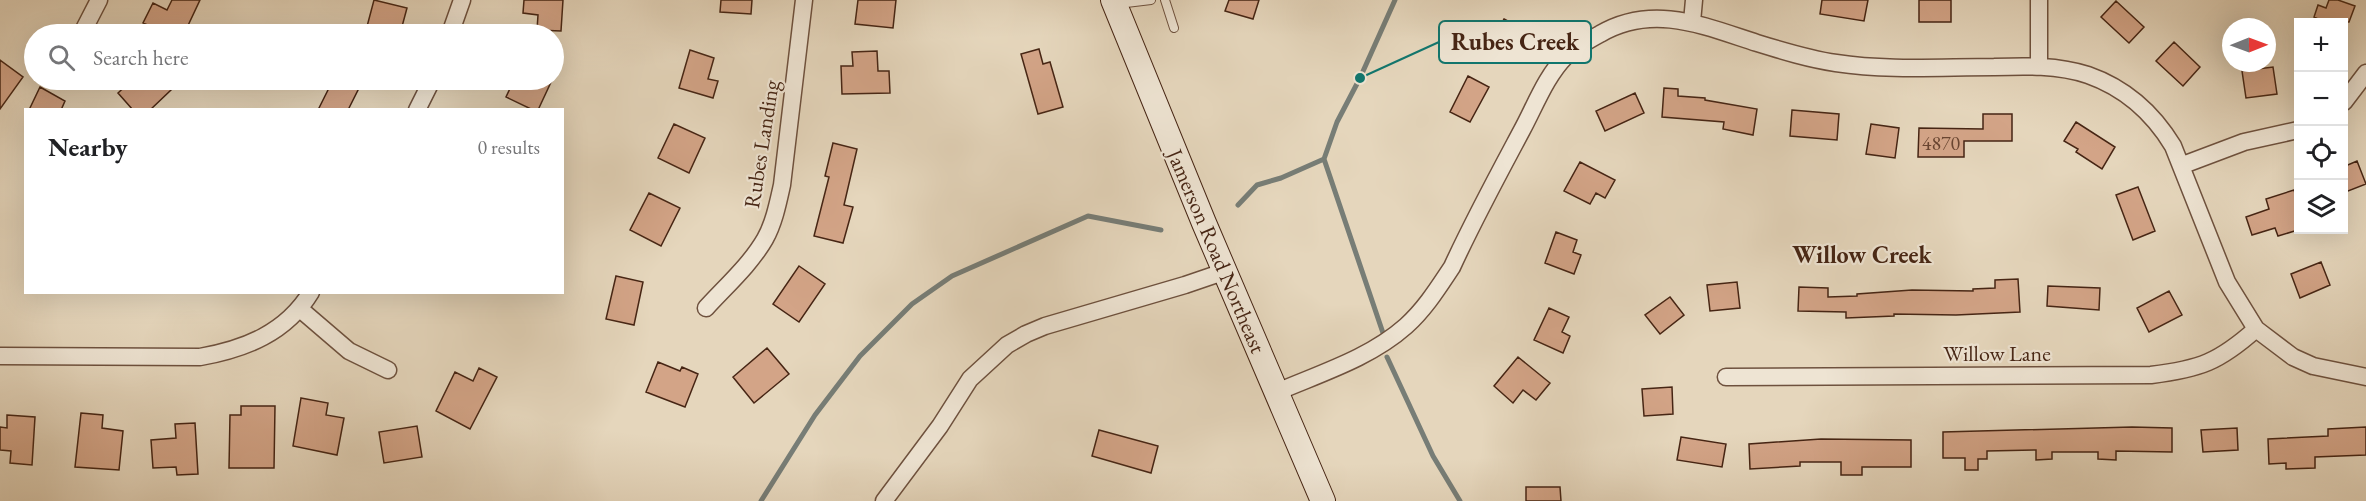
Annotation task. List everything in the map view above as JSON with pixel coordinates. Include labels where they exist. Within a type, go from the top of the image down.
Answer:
[{"type":"street","points":[[86,24],[99,0]]},
{"type":"street","points":[[454,24],[462,0]]},
{"type":"street","name":"Rubes Landing","points":[[706,308],[750,261],[765,238],[776,211],[782,185],[804,0]]},
{"type":"street","points":[[1692,21],[1694,0]]},
{"type":"street","points":[[2038,66],[2039,0]]},
{"type":"street","name":"Jamerson Road Northeast","points":[[1114,2],[1323,501]]},
{"type":"street","points":[[1277,392],[1358,358],[1384,343],[1418,314],[1452,267],[1550,78],[1566,56],[1601,33],[1624,24],[1654,19],[1692,21],[1799,56],[1861,67],[2038,66],[2089,75],[2129,96],[2161,126],[2183,165],[2227,282],[2256,329],[2293,357],[2313,366],[2366,377]]},
{"type":"street","points":[[2348,96],[2366,74]]},
{"type":"street","points":[[418,108],[427,90]]},
{"type":"street","points":[[2183,165],[2244,142],[2294,131]]},
{"type":"street","points":[[884,501],[940,426],[970,379],[1007,345],[1045,326],[1226,271]]},
{"type":"street","points":[[0,356],[200,357],[232,351],[260,339],[300,309],[310,294]]},
{"type":"street","points":[[300,309],[349,351],[388,370]]},
{"type":"street","name":"Willow Lane","points":[[1726,377],[2151,375],[2180,372],[2214,360],[2229,352],[2256,329]]},
{"type":"lane","points":[[1114,2],[1151,0]]},
{"type":"lane","points":[[1165,0],[1174,28]]},
{"type":"building","points":[[172,0],[200,0],[189,24],[143,23],[153,3],[167,10]]},
{"type":"building","points":[[374,0],[407,8],[403,24],[368,24]]},
{"type":"building","points":[[524,0],[563,0],[561,24],[537,24],[538,15],[523,13]]},
{"type":"building","points":[[721,0],[752,0],[751,14],[720,12]]},
{"type":"building","points":[[858,0],[896,0],[893,28],[855,24]]},
{"type":"building","points":[[1229,0],[1259,0],[1253,19],[1225,11]]},
{"type":"building","points":[[1822,0],[1868,0],[1864,21],[1820,14]]},
{"type":"building","points":[[1919,0],[1951,0],[1951,22],[1919,22]]},
{"type":"building","points":[[2329,0],[2338,0],[2355,6],[2349,22],[2348,18],[2314,17],[2318,5],[2326,8]]},
{"type":"building","points":[[2116,1],[2144,27],[2129,43],[2101,17]]},
{"type":"building","points":[[1504,19],[1525,30],[1510,58],[1489,47]]},
{"type":"building","points":[[2174,42],[2200,67],[2183,86],[2156,61]]},
{"type":"building","points":[[1039,49],[1043,64],[1050,62],[1063,107],[1038,114],[1021,54]]},
{"type":"building","points":[[690,50],[714,58],[708,79],[718,81],[713,98],[679,88]]},
{"type":"building","points":[[877,51],[878,71],[889,71],[890,93],[842,94],[841,66],[853,66],[852,52]]},
{"type":"building","points":[[0,60],[23,77],[0,109]]},
{"type":"building","points":[[2242,72],[2274,72],[2277,94],[2246,98]]},
{"type":"building","points":[[1468,76],[1489,87],[1470,122],[1450,112]]},
{"type":"building","points":[[1664,88],[1678,89],[1678,96],[1705,98],[1705,100],[1757,109],[1753,135],[1723,129],[1724,122],[1662,117]]},
{"type":"building","points":[[39,90],[45,90],[65,101],[62,108],[30,108]]},
{"type":"building","points":[[121,90],[171,90],[152,108],[131,108],[118,93]]},
{"type":"building","points":[[328,90],[358,90],[349,108],[319,108]]},
{"type":"building","points":[[509,90],[547,90],[539,108],[529,108],[506,97]]},
{"type":"building","points":[[1635,93],[1644,113],[1605,131],[1596,111]]},
{"type":"building","points":[[1792,110],[1839,114],[1837,140],[1790,136]]},
{"type":"building","points":[[1983,114],[2012,114],[2012,141],[1964,141],[1964,157],[1918,157],[1919,128],[1983,129]]},
{"type":"building","points":[[2076,122],[2115,147],[2102,169],[2076,152],[2078,149],[2064,141]]},
{"type":"building","points":[[674,124],[705,138],[689,173],[658,158]]},
{"type":"building","points":[[1871,124],[1899,128],[1895,158],[1866,154]]},
{"type":"building","points":[[833,143],[857,149],[844,205],[853,207],[843,243],[814,236],[829,177],[825,176]]},
{"type":"building","points":[[2357,161],[2366,184],[2348,191],[2348,165]]},
{"type":"building","points":[[1580,162],[1615,180],[1605,198],[1596,193],[1590,204],[1564,191]]},
{"type":"building","points":[[2138,187],[2155,231],[2133,240],[2116,195]]},
{"type":"building","points":[[2294,190],[2294,231],[2278,236],[2275,228],[2252,235],[2246,217],[2269,209],[2266,199]]},
{"type":"building","points":[[649,193],[680,208],[661,246],[630,230]]},
{"type":"building","points":[[1556,232],[1577,240],[1573,252],[1581,255],[1574,274],[1545,263]]},
{"type":"building","points":[[2321,262],[2330,285],[2300,298],[2291,274]]},
{"type":"building","points":[[799,266],[825,284],[799,322],[773,304]]},
{"type":"building","points":[[616,276],[643,282],[634,325],[606,319]]},
{"type":"building","points":[[2018,279],[2020,312],[1956,315],[1894,314],[1894,316],[1846,318],[1846,312],[1798,311],[1799,287],[1828,288],[1828,297],[1857,296],[1857,294],[1912,290],[1973,291],[1973,289],[1995,288],[1995,280]]},
{"type":"building","points":[[1737,282],[1740,308],[1710,311],[1707,285]]},
{"type":"building","points":[[2048,286],[2100,288],[2099,310],[2047,306]]},
{"type":"building","points":[[2169,291],[2182,315],[2149,332],[2137,308]]},
{"type":"building","points":[[1670,297],[1684,315],[1660,334],[1645,315]]},
{"type":"building","points":[[1549,308],[1569,317],[1562,332],[1570,336],[1563,353],[1534,340]]},
{"type":"building","points":[[767,348],[789,374],[754,403],[733,377]]},
{"type":"building","points":[[1518,357],[1550,383],[1536,400],[1523,390],[1513,403],[1494,386]]},
{"type":"building","points":[[658,362],[680,371],[682,367],[698,374],[685,407],[646,392]]},
{"type":"building","points":[[479,368],[497,377],[470,429],[436,411],[455,372],[473,381]]},
{"type":"building","points":[[1672,387],[1673,414],[1644,416],[1642,389]]},
{"type":"building","points":[[301,398],[328,403],[326,415],[344,418],[337,455],[293,446]]},
{"type":"building","points":[[241,406],[275,406],[274,468],[229,468],[230,415],[241,415]]},
{"type":"building","points":[[81,413],[103,415],[102,428],[123,431],[119,470],[75,467]]},
{"type":"building","points":[[7,415],[35,417],[32,465],[10,463],[11,451],[0,450],[0,427],[7,428]]},
{"type":"building","points":[[195,423],[198,474],[177,475],[176,467],[153,468],[151,440],[176,438],[175,424]]},
{"type":"building","points":[[417,426],[422,457],[384,463],[379,432]]},
{"type":"building","points":[[2366,427],[2366,455],[2315,457],[2315,468],[2286,469],[2286,463],[2269,464],[2268,439],[2328,436],[2328,429]]},
{"type":"building","points":[[2172,428],[2172,452],[2116,451],[2116,460],[2098,459],[2098,452],[2052,452],[2052,459],[2036,460],[2036,450],[1987,451],[1987,459],[1978,459],[1978,470],[1965,470],[1965,458],[1943,458],[1943,432]]},
{"type":"building","points":[[2237,428],[2238,450],[2203,452],[2201,430]]},
{"type":"building","points":[[1099,430],[1158,446],[1151,473],[1092,456]]},
{"type":"building","points":[[1681,437],[1726,444],[1722,467],[1677,460]]},
{"type":"building","points":[[1821,439],[1911,440],[1911,467],[1862,467],[1862,475],[1841,475],[1841,462],[1800,462],[1800,466],[1750,469],[1749,444]]},
{"type":"building","points":[[1526,487],[1560,487],[1561,501],[1526,501]]},
{"type":"waterway","points":[[1383,333],[1324,159],[1337,122],[1360,78],[1395,0]]},
{"type":"waterway","points":[[1238,205],[1257,185],[1281,178],[1324,159]]},
{"type":"waterway","points":[[761,501],[815,415],[860,356],[912,304],[952,276],[1088,216],[1161,230]]},
{"type":"waterway","points":[[1387,357],[1433,456],[1460,501]]},
{"type":"place","name":"Rubes Creek","points":[[1360,78]]},
{"type":"district","name":"Willow Creek","points":[[1862,255]]}]
